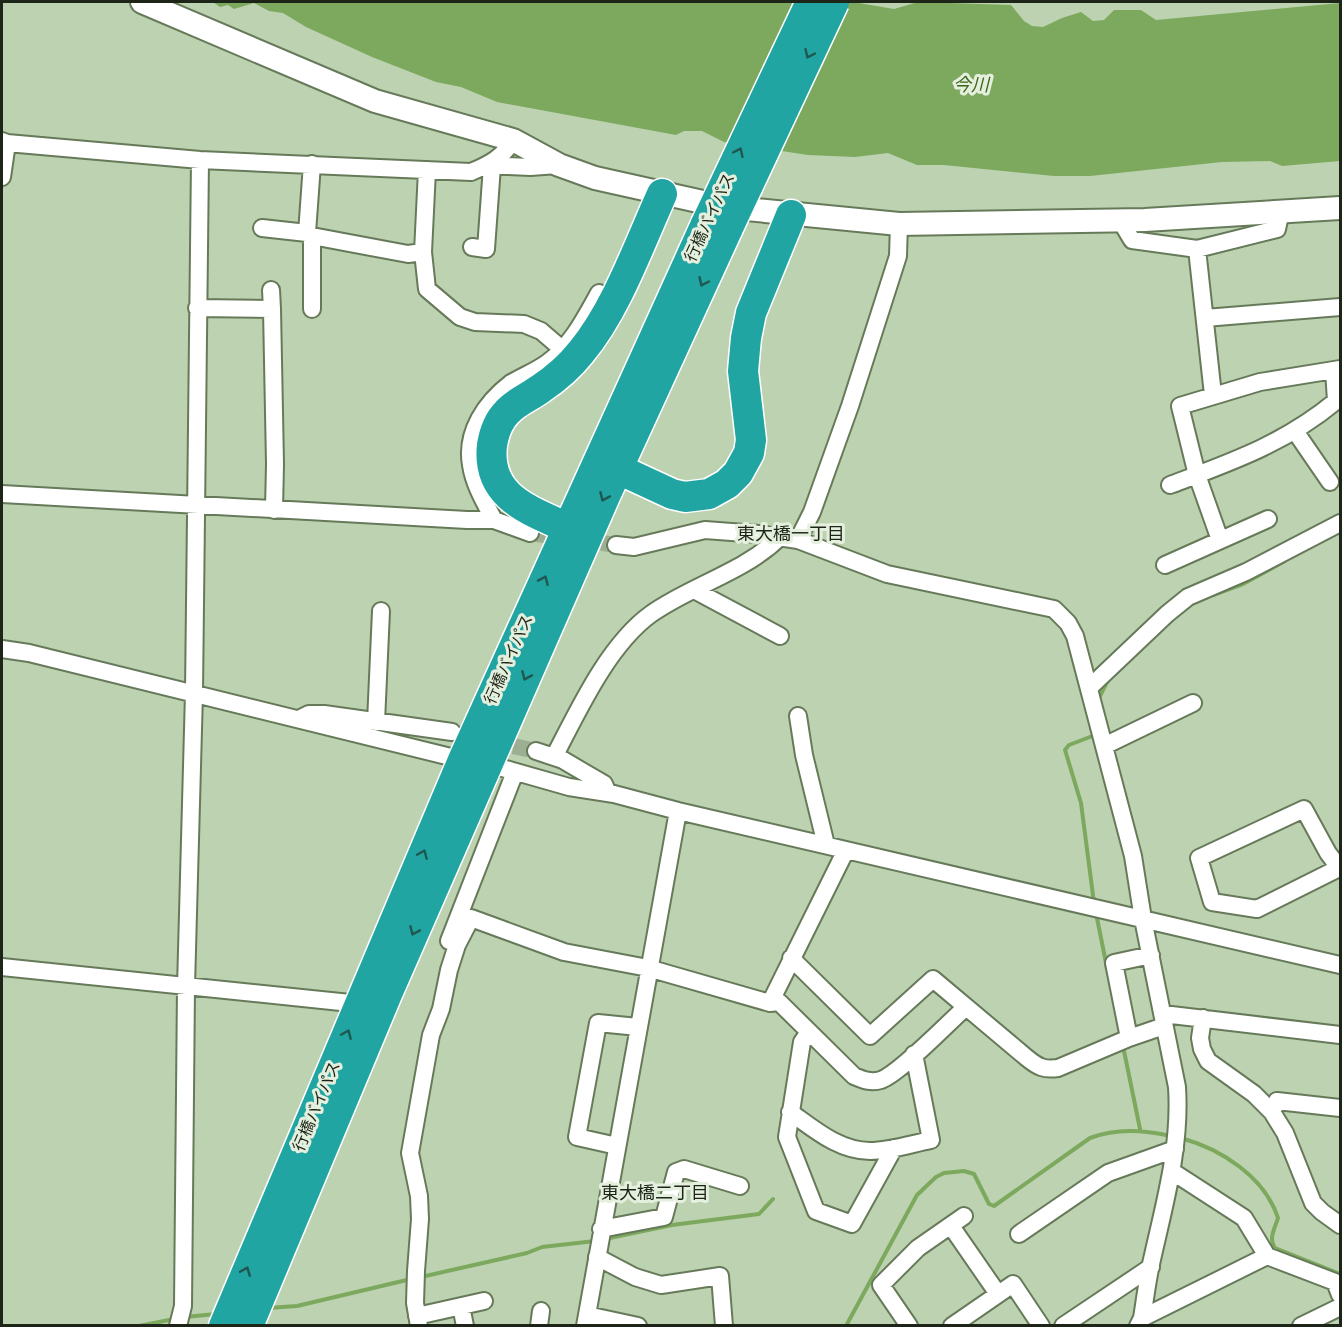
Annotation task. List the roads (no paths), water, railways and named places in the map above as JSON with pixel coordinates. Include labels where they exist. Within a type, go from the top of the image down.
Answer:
[{"type":"highway","name":"行橋バイパス","points":[[248,1326],[387,994],[618,469],[811,2]]},
{"type":"highway","name":"行橋バイパス","points":[[224,1326],[360,1004],[489,765],[568,528],[717,226],[834,2]]},
{"type":"highway","points":[[568,528],[520,506],[508,496],[492,470],[491,454],[494,438],[498,424],[507,412],[567,367],[601,324],[662,194]]},
{"type":"highway","points":[[618,469],[672,494],[685,497],[709,494],[727,484],[738,473],[749,453],[751,440],[743,371],[746,338],[752,313],[791,215]]},
{"type":"street","points":[[142,2],[375,101],[513,140],[559,165],[595,178],[725,207],[899,224],[1120,220],[1341,208]]},
{"type":"street","points":[[472,247],[486,249],[489,166],[508,149],[513,140]]},
{"type":"street","points":[[2,177],[4,142],[200,160],[471,172],[489,166],[559,165]]},
{"type":"street","points":[[178,1326],[183,1306],[186,987],[194,693],[194,505],[200,160]]},
{"type":"street","points":[[312,164],[310,235],[312,309]]},
{"type":"street","points":[[427,170],[423,252],[427,289],[460,317],[475,322],[524,324],[541,331],[562,349]]},
{"type":"street","points":[[1120,220],[1132,240],[1197,249],[1277,229],[1281,211]]},
{"type":"street","points":[[798,540],[812,512],[850,406],[898,256],[899,224]]},
{"type":"street","points":[[262,228],[408,254],[423,252]]},
{"type":"street","points":[[1197,249],[1213,395]]},
{"type":"street","points":[[271,290],[274,510]]},
{"type":"street","points":[[494,520],[478,491],[470,464],[471,438],[480,415],[494,398],[512,383],[548,363],[570,342],[599,293]]},
{"type":"street","points":[[1205,318],[1341,307]]},
{"type":"street","points":[[197,308],[272,309]]},
{"type":"street","points":[[1170,485],[1197,475],[1270,446],[1295,431],[1336,401],[1337,369],[1260,382],[1180,406],[1197,475],[1220,540]]},
{"type":"street","points":[[1295,431],[1330,482]]},
{"type":"street","points":[[2,494],[494,520],[530,533]]},
{"type":"street","points":[[1165,565],[1268,519]]},
{"type":"street","points":[[1089,688],[1188,597],[1246,572],[1341,524]]},
{"type":"street","points":[[616,545],[634,548],[705,530],[798,540],[887,574],[1054,609],[1068,623],[1075,636],[1133,856],[1143,919],[1177,1088],[1179,1114],[1173,1172],[1150,1267],[1140,1322]]},
{"type":"street","points":[[554,757],[594,682],[630,633],[651,614],[734,570],[769,548],[780,537]]},
{"type":"street","points":[[694,590],[780,636]]},
{"type":"street","points":[[376,722],[381,611]]},
{"type":"street","points":[[2,649],[29,652],[298,720],[489,765],[569,787],[608,793],[1341,965]]},
{"type":"street","points":[[1104,746],[1193,703]]},
{"type":"street","points":[[298,720],[309,714],[324,714],[452,732]]},
{"type":"street","points":[[798,716],[804,755],[826,845]]},
{"type":"street","points":[[536,751],[564,760],[604,784],[608,793]]},
{"type":"street","points":[[457,945],[449,941],[489,765]]},
{"type":"street","points":[[1304,809],[1328,853],[1340,869],[1257,909],[1212,902],[1199,858],[1304,809]]},
{"type":"street","points":[[638,1326],[586,1321],[678,811]]},
{"type":"street","points":[[770,1003],[846,850]]},
{"type":"street","points":[[484,1301],[460,1306],[418,1321],[416,1271],[420,1219],[410,1153],[431,1035],[441,1009],[457,945],[471,918],[564,952],[648,968],[770,1003],[779,1002],[854,1076],[863,1081],[874,1082],[883,1079],[966,1006]]},
{"type":"street","points":[[1129,1038],[1114,963],[1150,955]]},
{"type":"street","points":[[791,958],[870,1036],[933,979],[1038,1067],[1047,1070],[1058,1068],[1129,1038],[1164,1020],[1203,1018],[1341,1035]]},
{"type":"street","points":[[2,967],[360,1004]]},
{"type":"street","points":[[1203,1018],[1200,1038],[1208,1061],[1254,1094],[1272,1112],[1285,1133],[1313,1203],[1341,1225]]},
{"type":"street","points":[[616,1146],[577,1137],[598,1023],[638,1027]]},
{"type":"street","points":[[809,1032],[802,1042],[786,1137],[816,1211],[852,1224],[894,1148]]},
{"type":"street","points":[[790,1112],[839,1144],[869,1151],[931,1140],[914,1054]]},
{"type":"street","points":[[1272,1112],[1277,1101],[1341,1108]]},
{"type":"street","points":[[1019,1234],[1108,1173],[1175,1149]]},
{"type":"street","points":[[601,1229],[664,1217],[676,1172],[684,1168],[740,1186]]},
{"type":"street","points":[[1173,1172],[1244,1218],[1267,1256],[1335,1282],[1341,1295]]},
{"type":"street","points":[[909,1326],[881,1285],[918,1248],[957,1221],[998,1294]]},
{"type":"street","points":[[1140,1322],[1267,1256]]},
{"type":"street","points":[[597,1257],[635,1277],[661,1285],[720,1276],[724,1326]]},
{"type":"street","points":[[1063,1326],[1150,1267]]},
{"type":"street","points":[[952,1326],[1013,1284],[1041,1326]]},
{"type":"street","points":[[460,1306],[465,1326]]},
{"type":"street","points":[[1301,1326],[1341,1307]]},
{"type":"water","name":"今川","points":[[213,2],[853,2],[894,9],[918,2],[1011,5],[1024,21],[1032,26],[1043,27],[1081,12],[1093,21],[1104,20],[1114,10],[1141,10],[1156,20],[1340,3],[1340,161],[1282,166],[1270,161],[1222,162],[1090,176],[1054,176],[944,165],[917,165],[888,153],[855,157],[808,155],[724,142],[702,131],[684,131],[676,135],[497,102],[461,87],[436,82],[372,57],[306,27],[283,13],[269,11],[254,3],[234,9],[228,5],[220,7]]},
{"type":"waterway","points":[[1213,595],[1243,584],[1285,561]]},
{"type":"waterway","points":[[1098,700],[1108,680]]},
{"type":"waterway","points":[[1094,903],[1081,803],[1065,750],[1069,745],[1095,735]]},
{"type":"waterway","points":[[1096,913],[1107,968]]},
{"type":"waterway","points":[[1123,1046],[1140,1129]]},
{"type":"waterway","points":[[846,1326],[917,1195],[936,1177],[944,1173],[964,1171],[974,1174],[989,1204],[994,1206],[1090,1138],[1130,1131],[1171,1136]]},
{"type":"waterway","points":[[1181,1138],[1226,1157],[1240,1167],[1263,1190],[1278,1218],[1272,1237],[1275,1248],[1340,1274]]},
{"type":"waterway","points":[[605,1239],[672,1225],[759,1214],[773,1199]]},
{"type":"waterway","points":[[421,1277],[527,1253],[542,1247],[595,1241]]},
{"type":"waterway","points":[[268,1308],[297,1306],[411,1279]]},
{"type":"waterway","points":[[185,1317],[216,1314]]},
{"type":"waterway","points":[[139,1326],[174,1319]]},
{"type":"tunnel","points":[[530,533],[616,545]]},
{"type":"tunnel","points":[[490,741],[536,751]]},
{"type":"district","name":"東大橋一丁目","points":[[791,534]]},
{"type":"district","name":"東大橋二丁目","points":[[655,1193]]}]
